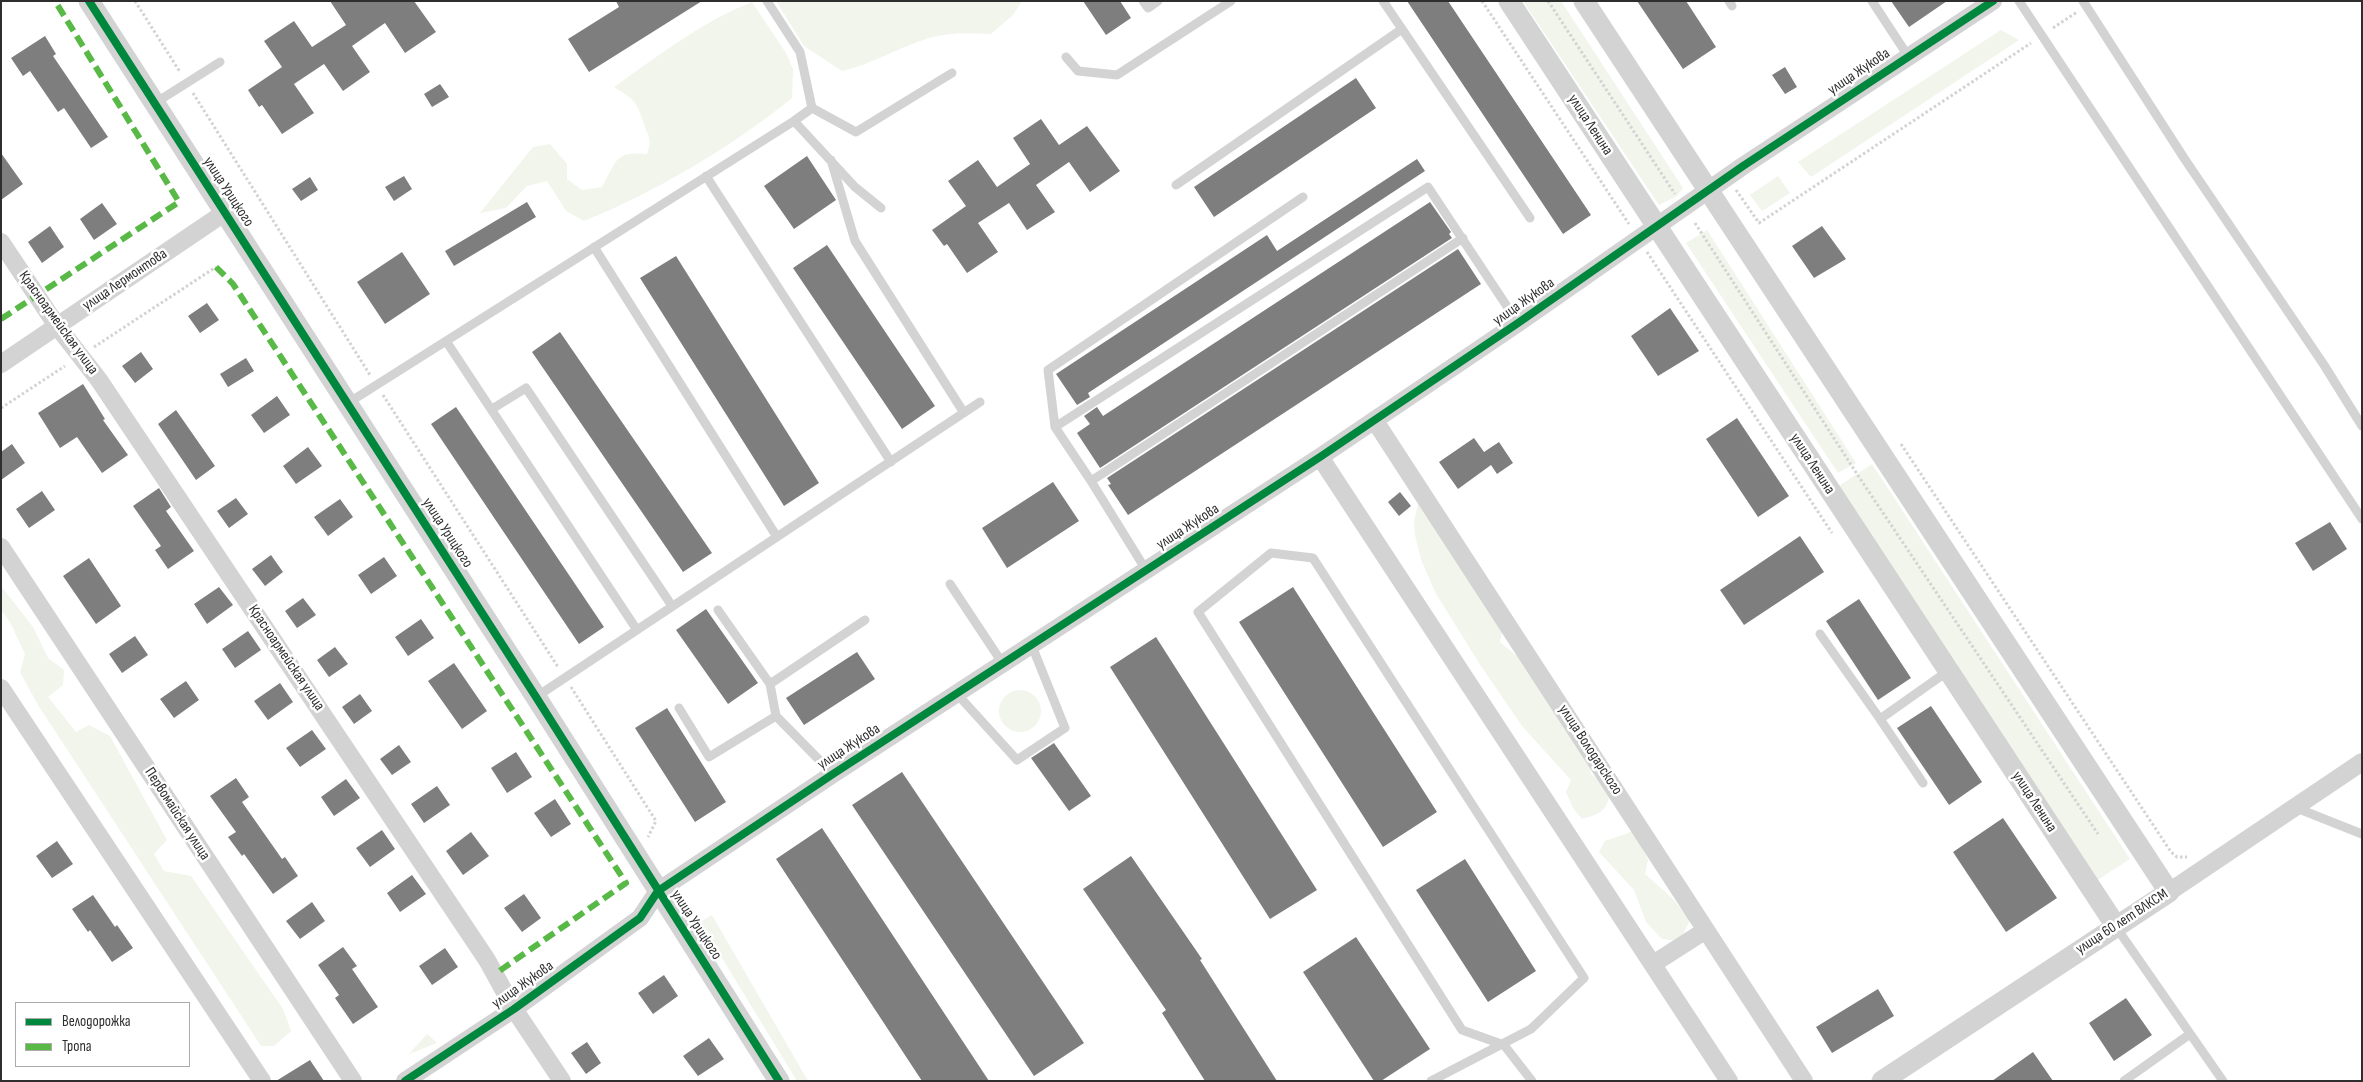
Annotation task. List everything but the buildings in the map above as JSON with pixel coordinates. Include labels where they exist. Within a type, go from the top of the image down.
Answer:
[{"type":"street","name":"улица Урицкого","points":[[89,1],[536,697],[779,1081]]},
{"type":"street","name":"улица Ленина","points":[[1509,1],[2116,926]]},
{"type":"street","points":[[1584,1],[2168,892]]},
{"type":"street","name":"улица Жукова","points":[[405,1081],[514,1009],[640,918],[658,891],[833,774],[1375,421],[1518,324],[1656,225],[1993,1]]},
{"type":"street","name":"улица Лермонтова","points":[[1,364],[224,212]]},
{"type":"street","name":"Красноармейская улица","points":[[1,242],[57,326],[82,355],[487,960],[514,1009],[562,1081]]},
{"type":"street","name":"улица Володарского","points":[[1375,421],[1804,1081]]},
{"type":"street","points":[[1320,457],[1729,1081]]},
{"type":"street","name":"Первомайская улица","points":[[1,547],[353,1081]]},
{"type":"street","points":[[1,688],[262,1081]]},
{"type":"street","name":"улица 60 лет ВЛКСМ","points":[[1884,1080],[2362,762]]},
{"type":"street","points":[[1653,964],[1706,930]]},
{"type":"lane","points":[[767,1],[800,52],[812,108],[856,132],[952,73]]},
{"type":"lane","points":[[1144,1],[1148,8],[1158,1]]},
{"type":"lane","points":[[1066,57],[1078,71],[1117,75],[1231,1]]},
{"type":"lane","points":[[1383,1],[1530,218]]},
{"type":"lane","points":[[1872,1],[1908,56]]},
{"type":"lane","points":[[2019,1],[2362,519]]},
{"type":"lane","points":[[2084,4],[2184,158],[2324,365],[2362,426]]},
{"type":"lane","points":[[1176,185],[1402,29]]},
{"type":"lane","points":[[154,103],[220,62]]},
{"type":"lane","points":[[348,404],[812,108]]},
{"type":"lane","points":[[794,121],[830,157],[855,187],[881,208]]},
{"type":"lane","points":[[830,157],[855,241],[964,413]]},
{"type":"lane","points":[[706,176],[891,462]]},
{"type":"lane","points":[[1054,427],[1428,187],[1518,324]]},
{"type":"lane","points":[[1146,570],[1091,481],[1054,427],[1048,370],[1303,197]]},
{"type":"lane","points":[[1091,481],[1463,238]]},
{"type":"lane","points":[[594,247],[777,537]]},
{"type":"lane","points":[[446,341],[637,630]]},
{"type":"lane","points":[[492,410],[526,388],[672,606]]},
{"type":"lane","points":[[536,697],[980,402]]},
{"type":"lane","points":[[1432,1081],[1504,1045],[1531,1029],[1584,978],[1313,558],[1271,553],[1198,612],[1462,1030],[1504,1045],[1532,1081]]},
{"type":"lane","points":[[950,584],[1003,664]]},
{"type":"lane","points":[[718,610],[770,684],[776,716],[833,774]]},
{"type":"lane","points":[[770,684],[865,620]]},
{"type":"lane","points":[[1820,634],[1923,783]]},
{"type":"lane","points":[[957,694],[1017,760],[1065,728],[1032,646]]},
{"type":"lane","points":[[1880,719],[1948,671]]},
{"type":"lane","points":[[679,708],[710,757],[776,716]]},
{"type":"lane","points":[[2294,807],[2362,834]]},
{"type":"lane","points":[[2116,926],[2222,1081]]},
{"type":"lane","points":[[2124,1081],[2190,1034]]},
{"type":"path","points":[[135,1],[377,385],[656,821],[638,859]]},
{"type":"path","points":[[1482,1],[1631,227]]},
{"type":"path","points":[[1548,1],[1677,196]]},
{"type":"path","points":[[1758,222],[2042,36],[2084,4]]},
{"type":"path","points":[[1695,222],[1857,474],[2098,834]]},
{"type":"path","points":[[1,408],[216,267]]},
{"type":"path","points":[[1901,444],[2171,852],[2177,857],[2186,858],[2194,853]]},
{"type":"shaded area","points":[[776,1],[1022,1],[1013,15],[991,34],[968,33],[937,36],[842,71],[804,46]]},
{"type":"shaded area","points":[[1523,1],[1561,1],[1683,188],[1677,196],[1659,205]]},
{"type":"shaded area","points":[[752,2],[786,53],[793,69],[792,98],[769,116],[719,151],[692,167],[638,197],[584,221],[566,211],[547,181],[527,186],[506,208],[480,213],[533,147],[550,144],[567,164],[567,179],[582,190],[602,187],[614,164],[622,156],[636,153],[647,154],[650,144],[649,138],[636,104],[630,97],[614,87],[698,30]]},
{"type":"shaded area","points":[[2001,30],[2019,40],[1811,177],[1798,162]]},
{"type":"shaded area","points":[[1778,176],[1790,193],[1762,211],[1750,195]]},
{"type":"shaded area","points":[[1707,230],[1856,463],[1838,473],[1686,243]]},
{"type":"shaded area","points":[[1872,464],[2130,859],[2096,881],[1839,486]]},
{"type":"shaded area","points":[[1419,499],[1503,627],[1500,642],[1529,666],[1551,701],[1564,729],[1589,760],[1591,774],[1610,789],[1606,807],[1599,813],[1582,819],[1573,808],[1566,792],[1571,780],[1522,726],[1479,663],[1435,592],[1421,559],[1415,535],[1414,522]]},
{"type":"shaded area","points":[[1,586],[33,627],[48,658],[64,670],[63,685],[48,697],[76,732],[89,725],[110,736],[167,840],[154,854],[164,871],[191,876],[283,1009],[291,1031],[274,1046],[261,1046],[38,705],[20,672],[25,654],[10,622],[1,610]]},
{"type":"shaded area","points":[[1024,690],[1032,693],[1038,699],[1041,711],[1038,723],[1032,729],[1016,732],[1008,729],[1002,723],[999,707],[1002,699],[1008,693]]},
{"type":"shaded area","points":[[1634,831],[1648,860],[1645,874],[1673,899],[1690,920],[1680,941],[1662,939],[1646,922],[1634,890],[1599,852],[1605,841]]},
{"type":"shaded area","points":[[712,915],[808,1081],[797,1081],[700,922]]},
{"type":"shaded area","points":[[427,1034],[437,1043],[409,1054]]},
{"type":"marked path","points":[[1,319],[179,202],[55,1]]},
{"type":"marked path","points":[[216,267],[233,284],[626,883],[495,974]]},
{"type":"cycle path","points":[[89,1],[536,697],[779,1081]]},
{"type":"cycle path","points":[[405,1081],[514,1009],[640,918],[658,891],[833,774],[1320,457],[1518,323],[1743,166],[1993,1]]}]
